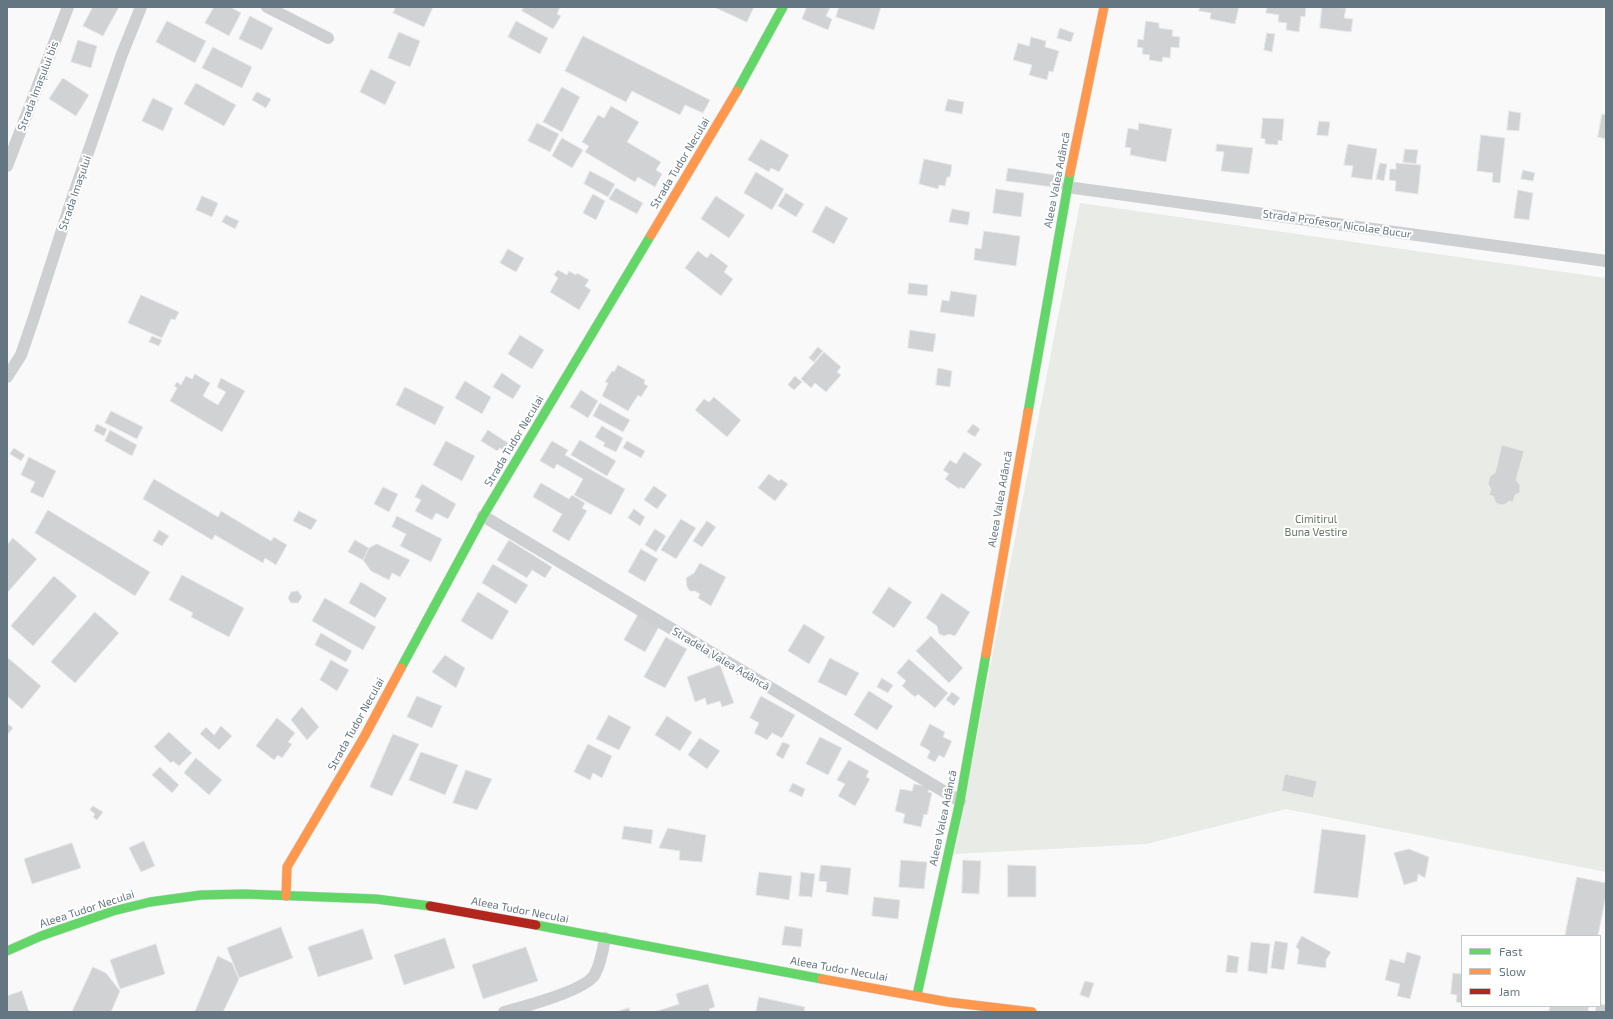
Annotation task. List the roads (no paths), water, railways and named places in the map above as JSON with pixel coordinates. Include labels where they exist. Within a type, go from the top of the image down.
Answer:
[{"type":"street","name":"Strada Imașului bis","points":[[7,166],[11,142],[68,7]]},
{"type":"street","name":"Strada Imașului","points":[[7,377],[21,354],[122,54],[141,7]]},
{"type":"street","points":[[267,7],[328,38]]},
{"type":"street","name":"Strada Tudor Neculai","points":[[286,896],[286,876],[288,867],[364,737],[483,516],[752,64],[783,7]]},
{"type":"street","name":"Aleea Valea Adâncă","points":[[917,995],[960,801],[1067,187],[1104,7]]},
{"type":"street","name":"Strada Profesor Nicolae Bucur","points":[[1067,187],[1606,261]]},
{"type":"street","name":"Stradela Valea Adâncă","points":[[483,516],[960,801]]},
{"type":"street","name":"Aleea Tudor Neculai","points":[[7,951],[41,936],[113,911],[150,902],[201,895],[244,894],[376,899],[440,907],[948,1002],[1032,1012]]},
{"type":"street","points":[[504,1012],[530,1005],[581,986],[595,975],[601,959],[605,938]]},
{"type":"park label","name":"Cimitirul Buna Vestire","points":[[1316,525]]}]
